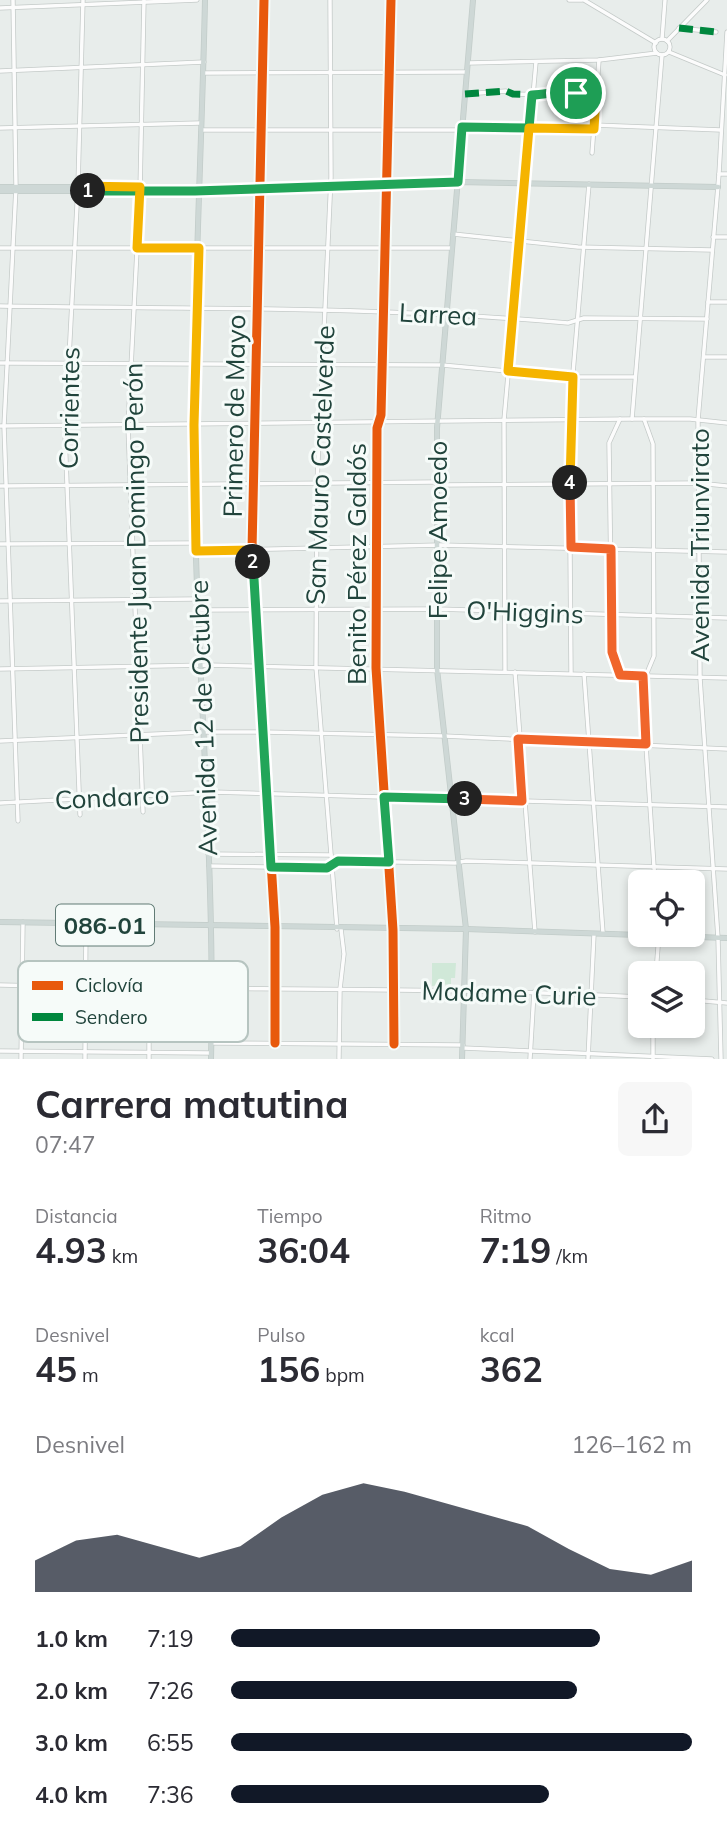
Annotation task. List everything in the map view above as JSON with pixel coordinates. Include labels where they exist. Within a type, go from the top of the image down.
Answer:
[{"type":"main road","name":"Avenida 12 de Octubre","points":[[205,0],[194,425],[199,665],[211,961]]},
{"type":"main road","name":"Felipe Amoedo","points":[[463,1059],[466,929],[437,669],[437,421],[473,0]]},
{"type":"main road","points":[[0,189],[196,187],[202,190],[261,190],[458,182],[718,187]]},
{"type":"main road","name":"086-01","points":[[0,922],[466,929],[628,934]]},
{"type":"main road","name":"086-01","points":[[705,937],[727,938]]},
{"type":"main road","name":"Avenida 12 de Octubre","points":[[211,1056],[212,1043]]},
{"type":"street","points":[[13,0],[16,189],[2,426],[18,821]]},
{"type":"street","points":[[0,8],[83,2],[197,0]]},
{"type":"street","name":"Primero de Mayo","points":[[264,0],[252,550],[275,927],[275,1043]]},
{"type":"street","name":"San Mauro Castelverde","points":[[330,0],[331,131],[317,484],[316,667],[331,855],[344,954],[340,989],[339,1058]]},
{"type":"street","name":"Benito Pérez Galdós","points":[[391,0],[387,247],[377,482],[376,668],[393,929],[394,1044]]},
{"type":"street","points":[[569,0],[583,0],[656,43],[659,54],[652,186],[632,419]]},
{"type":"street","points":[[665,0],[665,40],[669,52]]},
{"type":"street","points":[[656,43],[665,40],[707,0]]},
{"type":"street","name":"Presidente Juan Domingo Perón","points":[[143,812],[128,426],[140,189],[144,1]]},
{"type":"street","name":"Corrientes","points":[[80,816],[66,426],[78,188],[83,2]]},
{"type":"street","points":[[679,28],[716,32]]},
{"type":"street","name":"Avenida Triunvirato","points":[[721,1059],[718,938],[700,678],[698,420],[719,174],[727,32]]},
{"type":"street","points":[[468,62],[599,60],[669,52],[725,75]]},
{"type":"street","points":[[592,153],[599,60]]},
{"type":"street","points":[[0,71],[204,62]]},
{"type":"street","points":[[505,671],[504,420],[536,62]]},
{"type":"street","points":[[204,73],[467,72]]},
{"type":"street","points":[[465,94],[506,91],[532,95],[566,92],[596,95]]},
{"type":"street","points":[[0,128],[203,123]]},
{"type":"street","points":[[203,130],[390,131],[594,127],[721,130]]},
{"type":"street","points":[[719,174],[727,174]]},
{"type":"street","points":[[571,673],[569,420],[589,184]]},
{"type":"street","points":[[453,234],[583,247],[712,250]]},
{"type":"street","points":[[713,237],[727,237]]},
{"type":"street","points":[[0,248],[452,248]]},
{"type":"street","points":[[708,302],[727,302]]},
{"type":"street","name":"Larrea","points":[[0,306],[197,306],[446,312],[568,323],[577,320],[642,318],[707,320]]},
{"type":"street","points":[[704,356],[727,357]]},
{"type":"street","points":[[0,363],[442,365],[573,377],[635,377]]},
{"type":"street","points":[[2,426],[620,419],[727,423]]},
{"type":"street","points":[[620,419],[610,438],[612,656],[620,675]]},
{"type":"street","points":[[644,419],[652,439],[653,483],[654,656],[643,676],[654,868]]},
{"type":"street","points":[[3,486],[377,482],[570,485],[698,483],[727,486]]},
{"type":"street","points":[[0,544],[196,543]]},
{"type":"street","points":[[196,551],[437,545],[727,552]]},
{"type":"street","points":[[0,601],[198,599]]},
{"type":"street","name":"O'Higgins","points":[[198,610],[437,609],[727,618]]},
{"type":"street","points":[[0,669],[260,665],[727,678]]},
{"type":"street","points":[[515,671],[522,801],[535,932]]},
{"type":"street","points":[[584,674],[603,934]]},
{"type":"street","points":[[0,741],[263,732],[444,736],[727,749]]},
{"type":"street","name":"Condarco","points":[[0,803],[205,793],[727,807]]},
{"type":"street","points":[[208,854],[331,855]]},
{"type":"street","points":[[209,866],[327,868],[338,861],[727,869]]},
{"type":"street","points":[[23,922],[23,961]]},
{"type":"street","points":[[86,924],[86,961]]},
{"type":"street","points":[[588,1056],[594,934]]},
{"type":"street","name":"Madame Curie","points":[[0,985],[18,986]]},
{"type":"street","name":"Madame Curie","points":[[248,989],[465,990],[628,997]]},
{"type":"street","points":[[530,1059],[534,992]]},
{"type":"street","points":[[705,1001],[727,1003]]},
{"type":"street","points":[[653,1038],[653,1058]]},
{"type":"street","points":[[21,1042],[21,1059]]},
{"type":"street","points":[[85,1059],[86,1042]]},
{"type":"street","points":[[149,1042],[149,1059]]},
{"type":"street","points":[[212,1043],[463,1046],[588,1056],[712,1059]]},
{"type":"street","points":[[0,1051],[211,1056]]},
{"type":"green space","points":[[432,963],[456,963],[455,978],[451,978],[451,984],[432,986]]},
{"type":"marked path","points":[[679,28],[716,32]]},
{"type":"marked path","points":[[465,94],[506,91],[513,94],[549,95],[559,91],[596,95]]},
{"type":"cycle path","points":[[264,0],[252,550],[275,927],[275,1043]]},
{"type":"cycle path","points":[[391,0],[381,415],[377,428],[376,668],[393,930],[394,1044]]},
{"type":"route","points":[[576,93],[532,95],[529,128],[462,127],[458,182],[195,191],[140,191],[78,191],[78,186],[140,187],[140,191],[137,248],[199,248],[194,425],[196,551],[252,550],[271,867],[327,868],[338,861],[389,862],[384,797],[522,801],[518,739],[646,744],[643,676],[620,675],[612,656],[611,549],[571,547],[569,420],[573,377],[508,371],[529,128],[594,129],[596,95],[576,93]]}]
